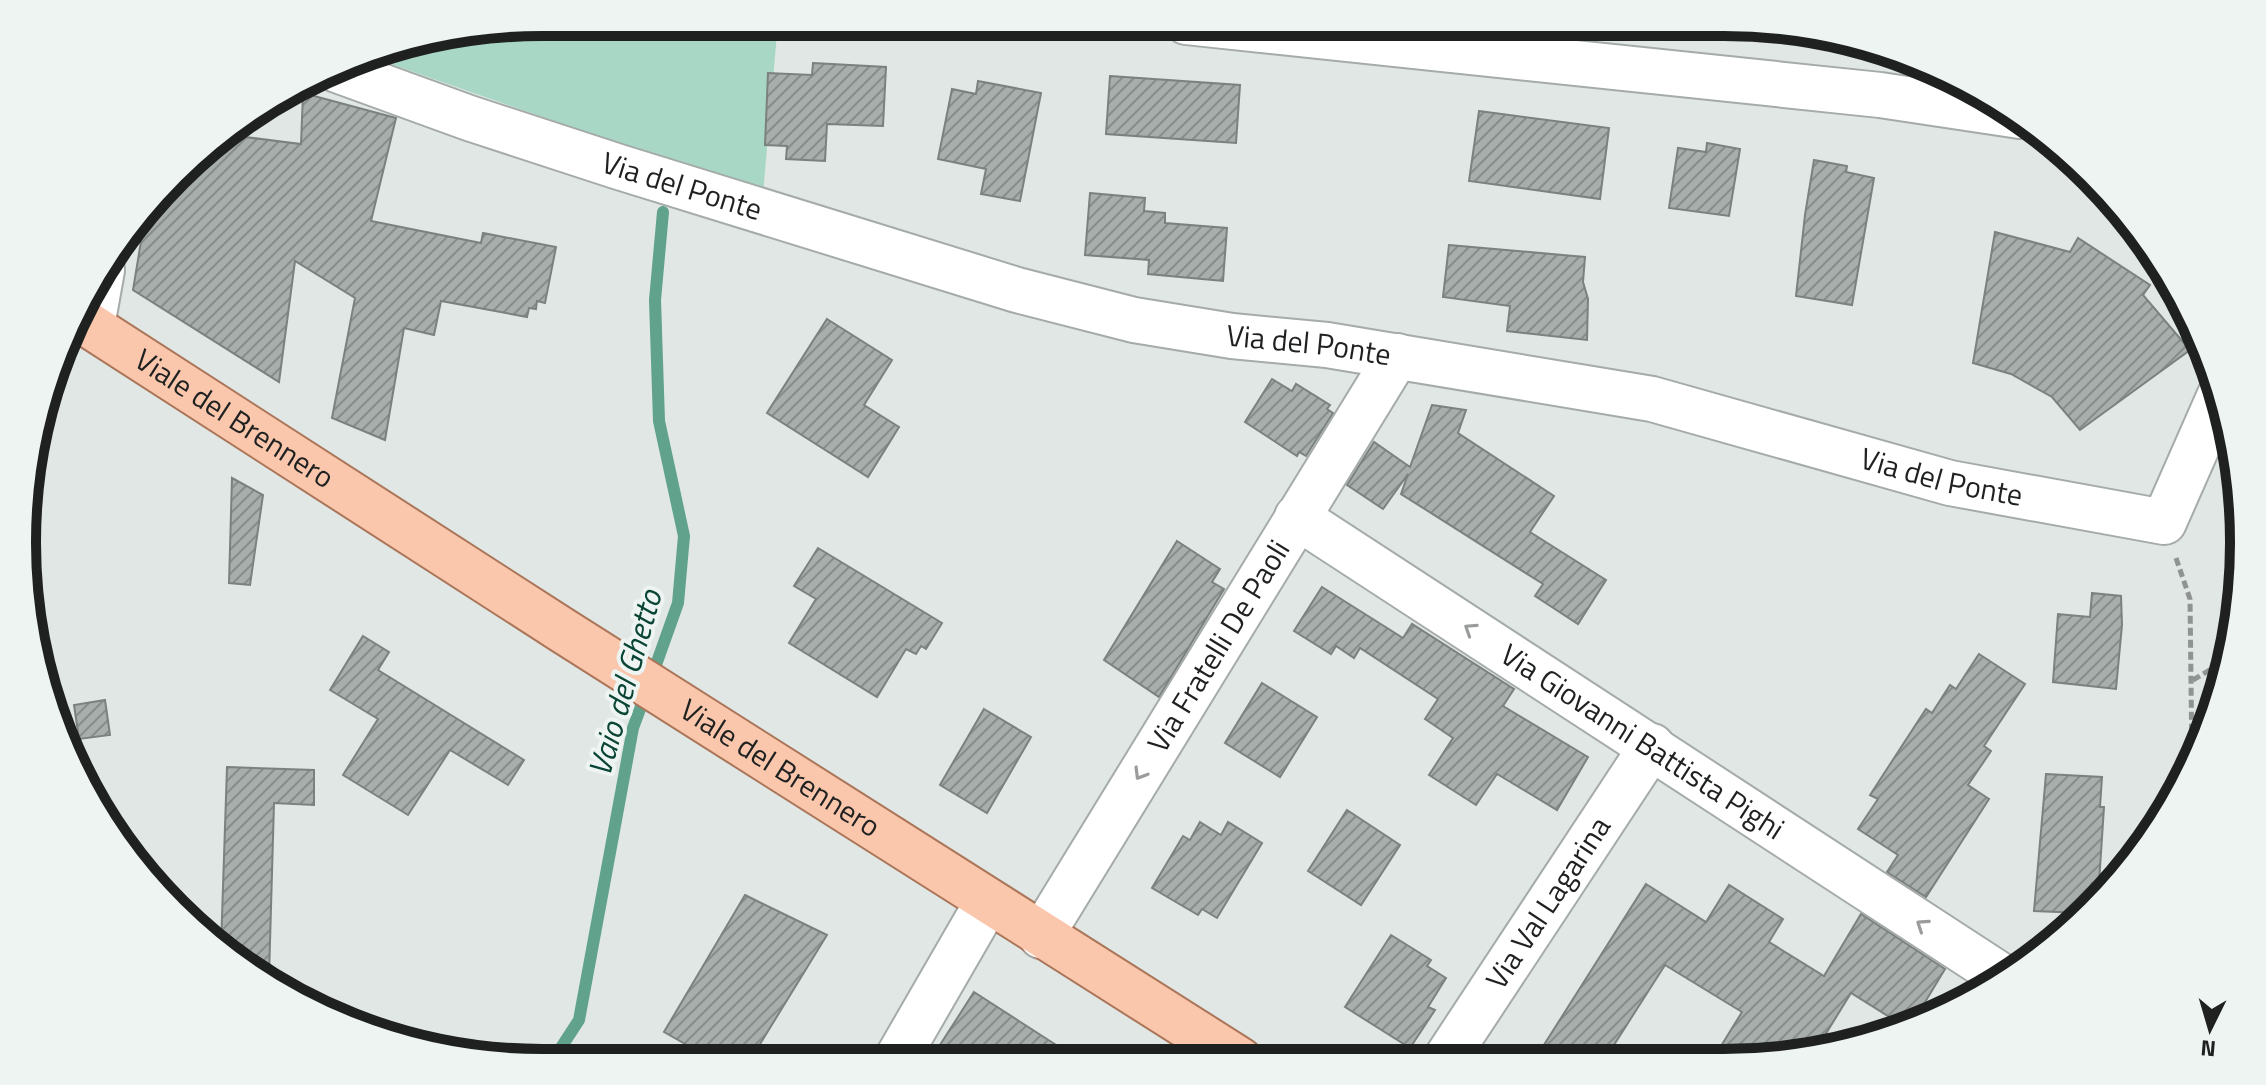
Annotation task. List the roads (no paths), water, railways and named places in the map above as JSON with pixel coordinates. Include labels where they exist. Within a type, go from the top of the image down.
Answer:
[{"type":"main road","name":"Viale del Brennero","points":[[86,323],[562,630],[1222,1049]]},
{"type":"street","points":[[1319,36],[1880,95],[1989,111]]},
{"type":"street","name":"Via del Ponte","points":[[350,75],[619,167],[1017,290],[1134,320],[1232,336],[1327,345],[1652,399],[1950,483],[2164,522],[2213,411]]},
{"type":"street","name":"Via Fratelli De Paoli","points":[[1041,936],[1397,356]]},
{"type":"street","name":"Via Giovanni Battista Pighi","points":[[1297,517],[1652,746],[1982,978]]},
{"type":"street","name":"Via Val Lagarina","points":[[1452,1049],[1652,746]]},
{"type":"street","points":[[903,1049],[988,901]]},
{"type":"waterway","name":"Vaio del Ghetto","points":[[652,676],[678,603],[684,536],[659,421],[655,300],[663,212]]},
{"type":"waterway","name":"Vaio del Ghetto","points":[[560,1049],[579,1020],[633,728],[646,693]]}]
